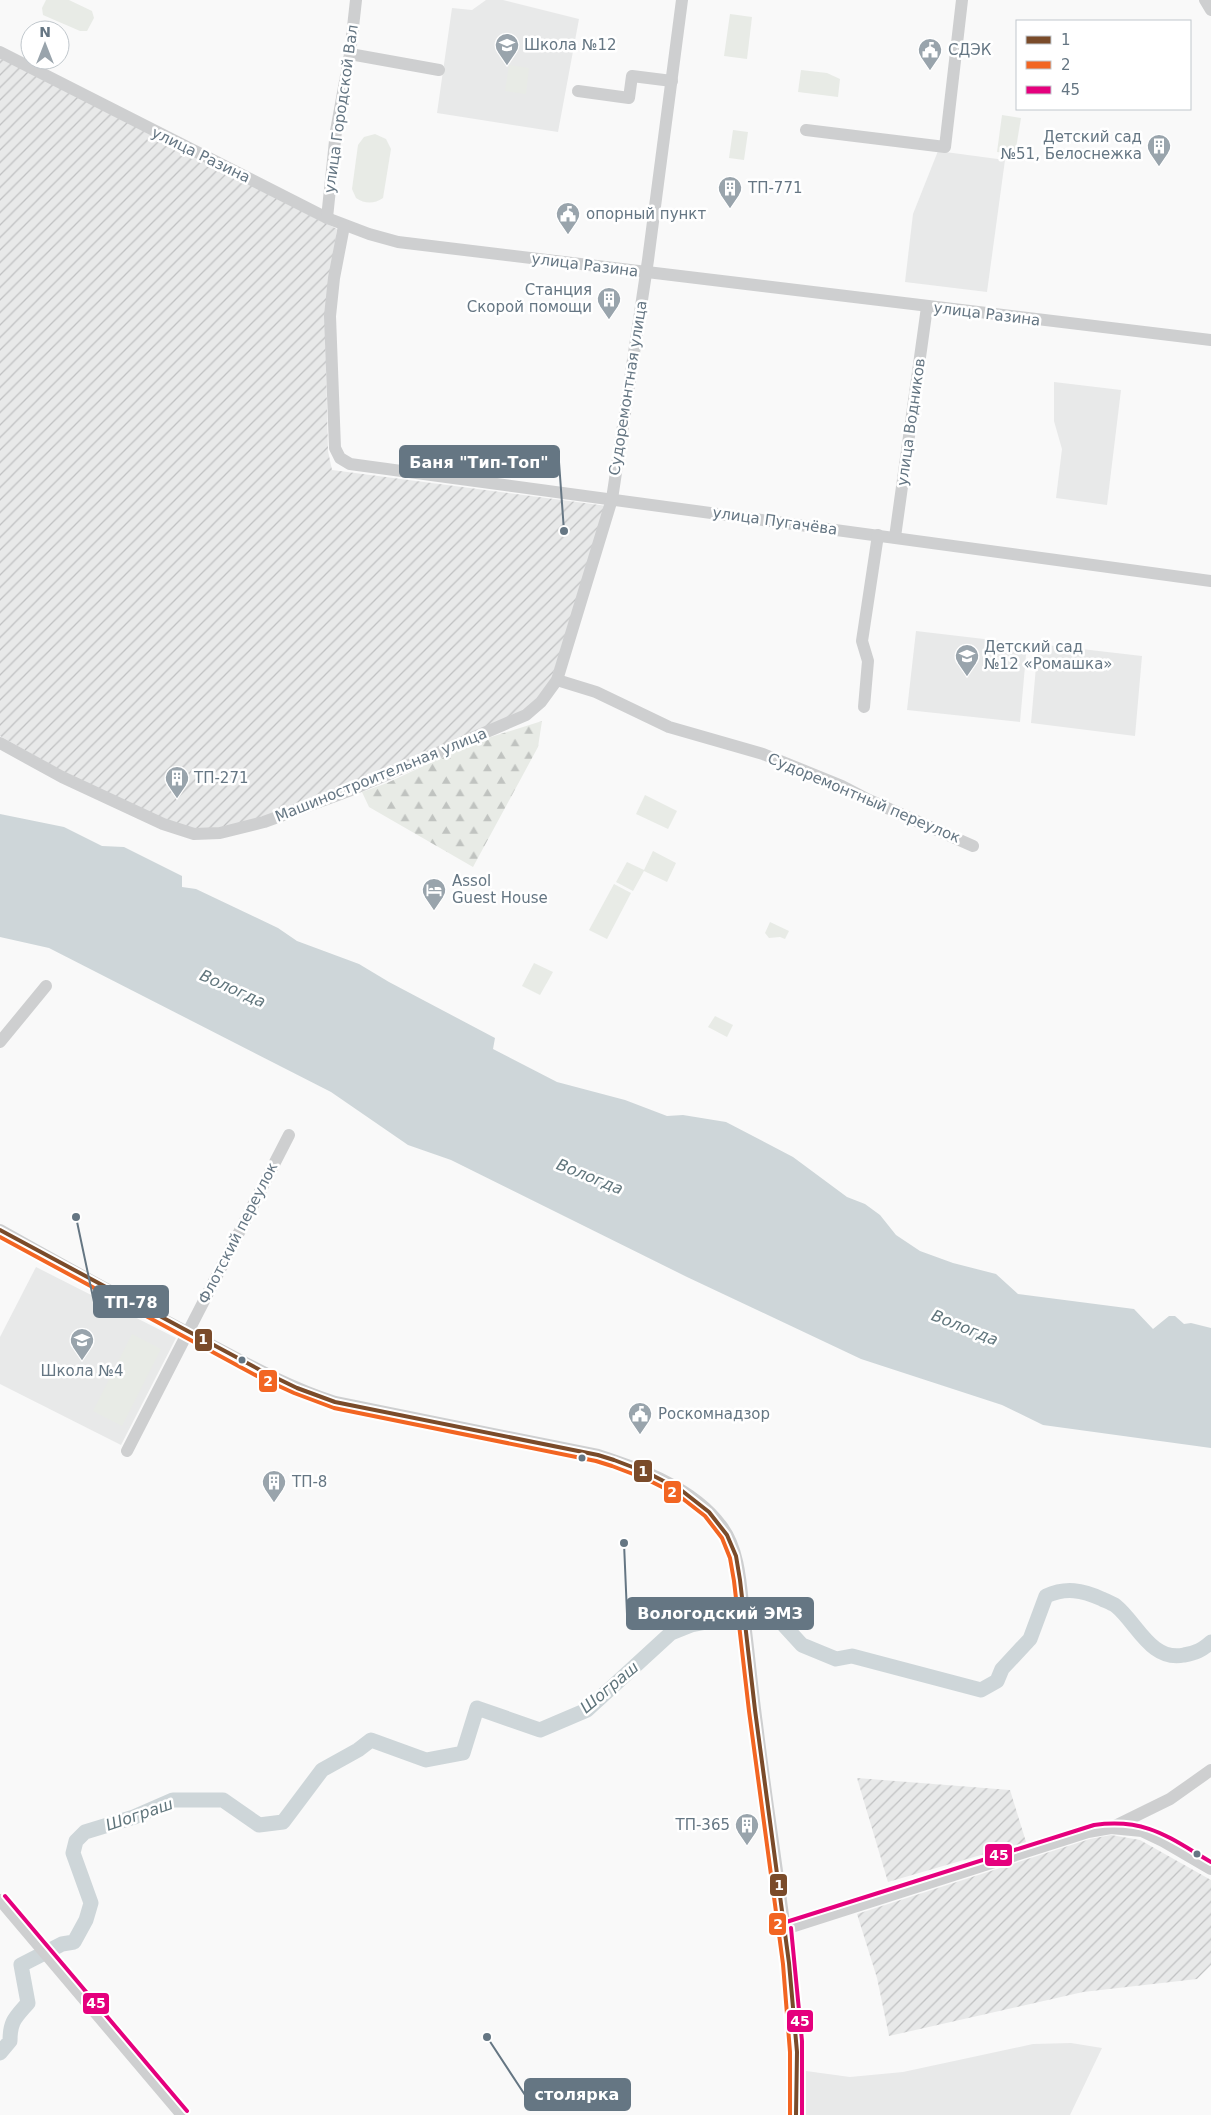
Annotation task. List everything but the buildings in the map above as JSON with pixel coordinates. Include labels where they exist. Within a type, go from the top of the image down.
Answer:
[{"type":"street","name":"улица Городской Вал","points":[[327,218],[336,131],[350,54],[356,0]]},
{"type":"street","name":"Судоремонтная улица","points":[[556,680],[612,499],[646,272],[682,0]]},
{"type":"street","points":[[806,130],[945,146],[962,0]]},
{"type":"street","points":[[1205,0],[1211,10]]},
{"type":"street","name":"улица Разина","points":[[0,52],[327,218],[344,226],[398,242],[1211,340]]},
{"type":"street","points":[[350,54],[439,70]]},
{"type":"street","points":[[578,91],[629,98],[632,76],[672,81]]},
{"type":"street","name":"улица Пугачёва","points":[[344,226],[334,278],[330,316],[335,448],[340,458],[350,464],[1211,581]]},
{"type":"street","name":"улица Водников","points":[[895,537],[927,307]]},
{"type":"street","points":[[864,707],[868,661],[862,641],[878,535]]},
{"type":"street","name":"Машиностроительная улица","points":[[0,742],[62,777],[162,824],[194,834],[220,833],[264,822],[352,790],[526,715],[541,702],[556,680]]},
{"type":"street","name":"Судоремонтный переулок","points":[[556,680],[596,692],[669,727],[763,754],[842,786],[974,846]]},
{"type":"street","points":[[0,1042],[46,986]]},
{"type":"street","name":"Флотский переулок","points":[[126,1451],[289,1135]]},
{"type":"street","points":[[0,1230],[68,1269],[278,1381],[335,1402],[592,1454],[634,1467],[675,1487],[710,1512],[722,1526],[734,1553],[742,1598],[758,1736],[785,1929],[796,2042],[796,2115]]},
{"type":"street","points":[[785,1929],[1088,1832],[1111,1828],[1170,1800],[1211,1770]]},
{"type":"street","points":[[1111,1828],[1142,1832],[1163,1841],[1211,1869]]},
{"type":"street","points":[[0,1900],[63,1972],[182,2115]]},
{"type":"shaded area","name":"Школа №12","points":[[486,0],[503,0],[579,19],[558,132],[437,113],[452,8],[472,10]]},
{"type":"shaded area","points":[[0,57],[20,67],[20,70],[25,70],[337,229],[325,319],[328,451],[332,470],[607,506],[551,680],[536,699],[524,710],[350,785],[262,818],[218,829],[195,830],[164,819],[64,772],[0,736]]},
{"type":"shaded area","points":[[938,151],[1005,160],[987,292],[905,282],[913,214]]},
{"type":"shaded area","points":[[1054,382],[1121,390],[1107,505],[1056,498],[1062,449],[1054,421]]},
{"type":"shaded area","name":"Детский сад №12 «Ромашка»","points":[[916,631],[1027,644],[1020,722],[907,710]]},
{"type":"shaded area","points":[[1038,644],[1142,656],[1135,736],[1031,723]]},
{"type":"shaded area","name":"Школа №4","points":[[36,1267],[176,1338],[121,1445],[0,1384],[0,1337]]},
{"type":"shaded area","points":[[857,1778],[1010,1790],[1026,1842],[888,1882]]},
{"type":"shaded area","points":[[1111,1835],[1140,1840],[1211,1880],[1211,1965],[1197,1979],[1083,1992],[889,2036],[877,1978],[857,1914],[1090,1839]]},
{"type":"shaded area","points":[[1071,2043],[1102,2048],[1070,2115],[805,2115],[806,2071],[850,2077],[903,2072],[1033,2044]]},
{"type":"green space","points":[[46,0],[69,0],[92,11],[94,18],[87,31],[80,31],[70,27],[70,20],[55,20],[43,15],[42,8]]},
{"type":"green space","points":[[730,14],[752,17],[747,59],[724,56]]},
{"type":"green space","points":[[509,65],[529,68],[526,94],[505,91]]},
{"type":"green space","points":[[801,70],[827,73],[840,79],[838,97],[798,92]]},
{"type":"green space","points":[[1002,115],[1021,118],[1015,154],[997,152]]},
{"type":"green space","points":[[733,130],[748,132],[744,160],[729,158]]},
{"type":"green space","points":[[375,134],[386,139],[391,149],[383,198],[373,202],[366,202],[356,198],[352,189],[358,145],[364,137]]},
{"type":"green space","points":[[542,721],[538,747],[473,867],[369,807],[362,792],[387,783],[475,742]]},
{"type":"green space","points":[[645,795],[677,811],[668,829],[636,814]]},
{"type":"green space","points":[[653,851],[676,863],[667,882],[644,871],[633,891],[616,882],[627,862],[644,870]]},
{"type":"green space","points":[[614,884],[631,893],[607,939],[589,930]]},
{"type":"green space","points":[[770,922],[789,931],[785,939],[780,937],[769,938],[765,933]]},
{"type":"green space","points":[[534,963],[553,972],[540,995],[522,986]]},
{"type":"green space","points":[[715,1016],[733,1025],[727,1037],[708,1027]]},
{"type":"green space","points":[[132,1334],[161,1349],[122,1426],[93,1411]]},
{"type":"water","name":"Вологда","points":[[0,814],[64,827],[102,846],[124,847],[182,876],[182,887],[196,889],[278,928],[297,941],[359,964],[495,1038],[493,1049],[557,1082],[625,1100],[667,1116],[683,1115],[726,1122],[793,1157],[847,1197],[865,1204],[880,1215],[896,1235],[920,1251],[953,1263],[996,1274],[1018,1294],[1134,1309],[1153,1329],[1169,1316],[1175,1316],[1184,1324],[1191,1323],[1211,1328],[1211,1448],[1043,1425],[1002,1405],[861,1359],[687,1277],[451,1160],[408,1145],[331,1092],[49,948],[0,937]]},
{"type":"waterway","name":"Шограш","points":[[0,2053],[10,2041],[14,2020],[28,2003],[21,1965],[62,1944],[74,1942],[86,1920],[91,1903],[73,1853],[76,1841],[85,1832],[134,1817],[173,1800],[223,1800],[259,1825],[283,1822],[322,1770],[358,1750],[371,1740],[426,1760],[463,1753],[477,1708],[540,1730],[587,1710],[671,1633],[691,1625],[733,1617],[780,1621],[802,1645],[836,1659],[852,1656],[981,1690],[997,1681],[1002,1669],[1030,1639],[1046,1596],[1060,1591],[1081,1592],[1114,1605],[1124,1613],[1146,1640],[1162,1653],[1172,1656],[1184,1655],[1199,1651],[1211,1642]]},
{"type":"transit line","name":"1","points":[[0,1230],[297,1388],[335,1402],[598,1455],[648,1473],[681,1490],[709,1512],[727,1535],[736,1556],[740,1580],[755,1710],[789,1963],[797,2052],[796,2115]]},
{"type":"transit line","name":"2","points":[[0,1237],[257,1376],[294,1393],[334,1408],[596,1461],[646,1479],[678,1495],[705,1516],[722,1538],[730,1558],[734,1581],[749,1711],[783,1964],[790,2052],[790,2115]]},
{"type":"transit line","name":"45","points":[[783,1923],[1094,1825],[1129,1824],[1143,1827],[1169,1837],[1211,1862]]},
{"type":"transit line","name":"45","points":[[5,1896],[187,2111]]},
{"type":"transit line","name":"45","points":[[791,1928],[802,2041],[802,2115]]},
{"type":"place","name":"Школа №12","points":[[507,66]]},
{"type":"place","name":"СДЭК","points":[[930,71]]},
{"type":"place","name":"Детский сад №51, Белоснежка","points":[[1159,167]]},
{"type":"place","name":"ТП-771","points":[[730,209]]},
{"type":"place","name":"опорный пункт","points":[[568,235]]},
{"type":"place","name":"Станция Скорой помощи","points":[[609,320]]},
{"type":"place","name":"Баня \"Тип-Топ\"","points":[[564,531]]},
{"type":"place","name":"Детский сад №12 «Ромашка»","points":[[967,677]]},
{"type":"place","name":"ТП-271","points":[[177,799]]},
{"type":"place","name":"Assol Guest House","points":[[434,911]]},
{"type":"place","name":"ТП-78","points":[[76,1217]]},
{"type":"place","name":"Школа №4","points":[[82,1361]]},
{"type":"place","name":"Роскомнадзор","points":[[640,1435]]},
{"type":"place","name":"ТП-8","points":[[274,1503]]},
{"type":"place","name":"Вологодский ЭМЗ","points":[[624,1543]]},
{"type":"place","name":"ТП-365","points":[[747,1846]]},
{"type":"place","name":"столярка","points":[[487,2037]]}]
